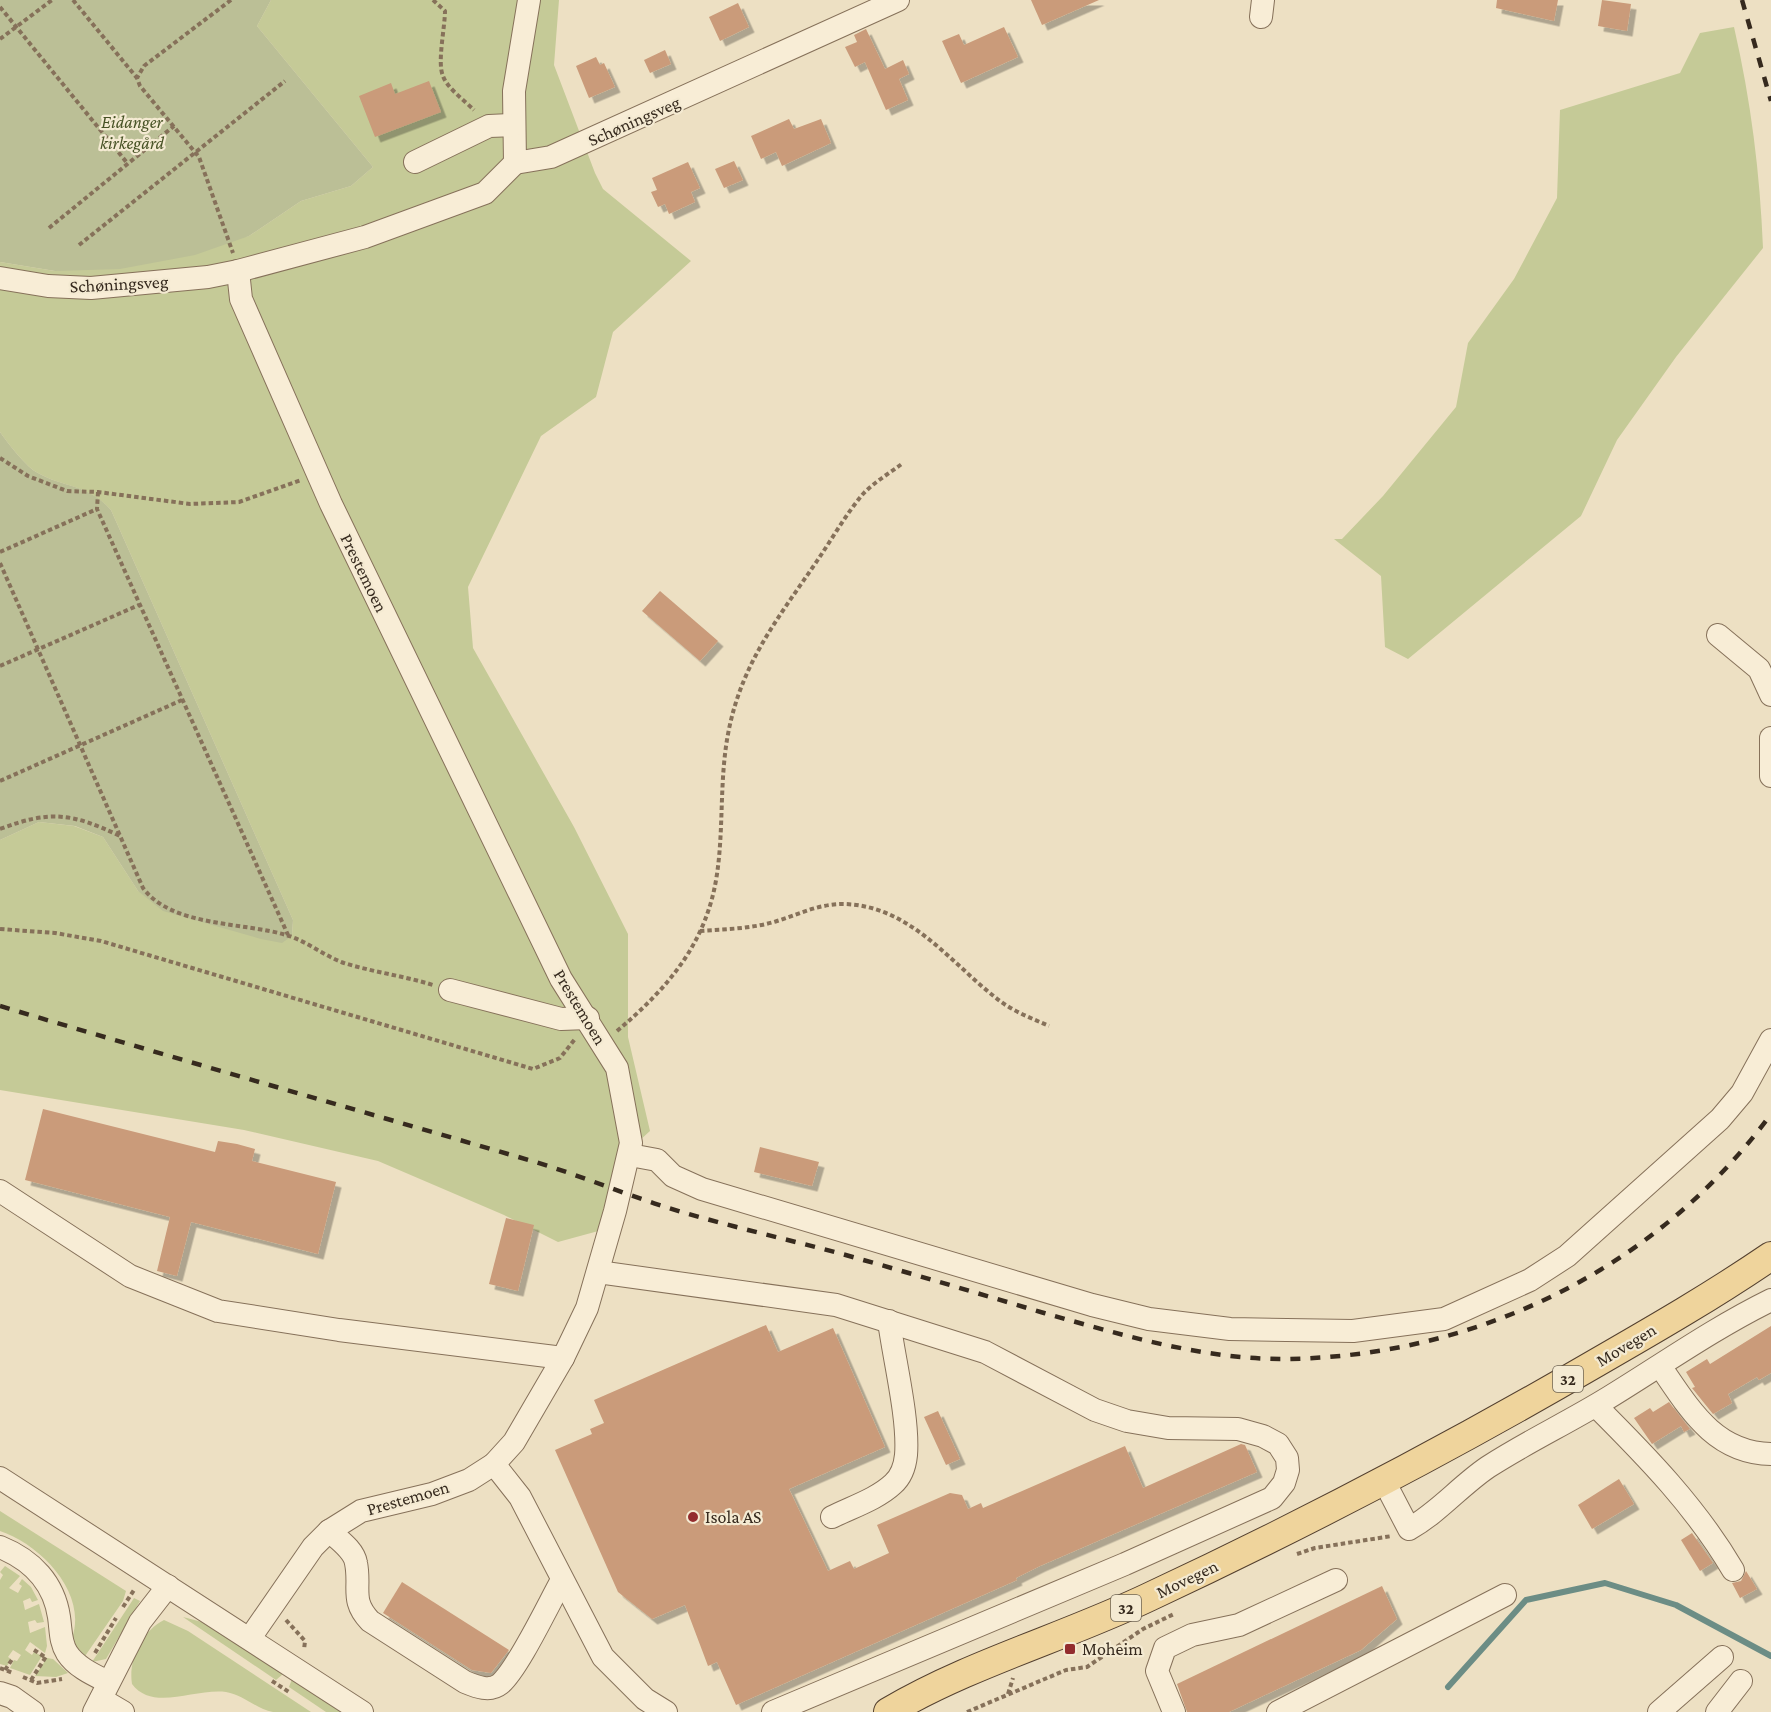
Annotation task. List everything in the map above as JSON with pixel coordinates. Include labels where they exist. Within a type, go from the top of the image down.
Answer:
[{"type":"main road","name":"Movegen","points":[[888,1712],[911,1698],[1149,1597],[1384,1481],[1536,1398],[1771,1256]]},
{"type":"street","points":[[515,163],[513,124],[518,59],[529,0]]},
{"type":"street","name":"Schøningsveg","points":[[0,278],[48,286],[91,288],[208,277],[365,237],[485,193],[515,163],[551,158],[898,0]]},
{"type":"street","points":[[415,162],[489,126],[513,124]]},
{"type":"street","name":"Prestemoen","points":[[238,271],[241,299],[316,472],[561,979],[588,1018],[617,1068],[629,1121],[630,1155],[587,1308],[563,1358],[514,1442],[494,1464],[469,1480],[432,1494],[361,1511],[329,1531],[313,1547],[250,1638]]},
{"type":"street","points":[[1718,635],[1759,669],[1771,695]]},
{"type":"street","points":[[1771,738],[1771,776]]},
{"type":"street","points":[[450,990],[561,1019],[588,1018]]},
{"type":"street","points":[[630,1155],[657,1160],[673,1176],[702,1189],[1092,1305],[1149,1319],[1230,1329],[1353,1331],[1444,1319],[1530,1280],[1567,1256],[1720,1119],[1742,1093],[1771,1040]]},
{"type":"street","points":[[0,1191],[130,1276],[218,1311],[339,1330],[563,1358]]},
{"type":"street","points":[[598,1272],[836,1305],[985,1352],[1095,1410],[1127,1421],[1168,1428],[1238,1430],[1263,1436],[1278,1444],[1287,1458],[1288,1470],[1284,1483],[1272,1498],[1235,1517],[773,1712]]},
{"type":"street","name":"Movegen","points":[[1409,1529],[1432,1516],[1486,1468],[1596,1406],[1734,1318],[1771,1300]]},
{"type":"street","points":[[832,1517],[881,1494],[895,1483],[903,1469],[906,1455],[905,1432],[889,1322]]},
{"type":"street","points":[[1660,1366],[1698,1420],[1712,1434],[1732,1447],[1756,1454],[1770,1454]]},
{"type":"street","points":[[1596,1406],[1679,1494],[1711,1533],[1733,1570]]},
{"type":"street","points":[[494,1464],[520,1497],[603,1657],[645,1699],[666,1712]]},
{"type":"street","points":[[0,1478],[362,1712]]},
{"type":"street","points":[[1384,1481],[1409,1529]]},
{"type":"street","points":[[329,1531],[354,1557],[360,1610],[370,1621],[465,1682],[482,1689],[499,1684],[511,1671],[562,1580]]},
{"type":"street","points":[[0,1547],[28,1563],[44,1577],[56,1598],[62,1643],[68,1655],[84,1669],[101,1698],[123,1712]]},
{"type":"street","points":[[1174,1712],[1157,1671],[1165,1648],[1192,1635],[1239,1625],[1336,1580]]},
{"type":"street","points":[[101,1698],[140,1622],[168,1586]]},
{"type":"street","points":[[1278,1712],[1505,1595]]},
{"type":"street","points":[[1659,1712],[1722,1657]]},
{"type":"street","points":[[1717,1712],[1742,1681]]},
{"type":"street","points":[[0,1693],[12,1697],[33,1712]]},
{"type":"path","points":[[0,39],[52,0]]},
{"type":"path","points":[[73,0],[137,78],[140,86],[196,152],[220,211],[238,271]]},
{"type":"path","points":[[137,78],[144,66],[231,0]]},
{"type":"path","points":[[433,0],[446,11],[445,35],[440,61],[443,77],[489,126]]},
{"type":"path","points":[[0,7],[128,164]]},
{"type":"path","points":[[79,245],[285,81]]},
{"type":"path","points":[[49,228],[174,126]]},
{"type":"path","points":[[0,458],[11,467],[47,485],[67,491],[98,492],[217,505],[264,496],[316,472]]},
{"type":"path","points":[[602,1043],[650,1003],[673,979],[699,931],[711,901],[717,874],[729,730],[738,695],[755,652],[864,494],[903,463]]},
{"type":"path","points":[[98,492],[97,509],[288,935]]},
{"type":"path","points":[[0,552],[97,509]]},
{"type":"path","points":[[0,563],[143,888],[158,905],[221,925],[288,935],[345,963],[399,974],[450,990]]},
{"type":"path","points":[[0,666],[139,605]]},
{"type":"path","points":[[0,781],[182,700]]},
{"type":"path","points":[[0,829],[33,819],[69,816],[120,836]]},
{"type":"path","points":[[699,931],[742,928],[776,922],[816,907],[844,904],[875,909],[906,923],[939,945],[997,999],[1015,1011],[1049,1026]]},
{"type":"path","points":[[0,929],[55,933],[101,941],[533,1069],[560,1059],[568,1051],[588,1018]]},
{"type":"path","points":[[1287,1557],[1315,1548],[1387,1539],[1409,1529]]},
{"type":"path","points":[[270,1609],[287,1620],[305,1641],[301,1656]]},
{"type":"path","name":"Movegen","points":[[967,1712],[1066,1670],[1087,1667],[1143,1629],[1175,1614]]},
{"type":"path","points":[[31,1680],[48,1656],[34,1650]]},
{"type":"path","points":[[5,1670],[13,1658]]},
{"type":"green space","name":"Eidanger kirkegård","points":[[0,0],[271,0],[257,26],[373,167],[351,186],[301,201],[249,236],[195,255],[120,269],[55,271],[0,262]]},
{"type":"green space","points":[[271,0],[559,0],[554,65],[603,189],[691,261],[613,332],[596,397],[541,436],[468,587],[473,648],[574,827],[628,934],[628,1037],[650,1131],[629,1150],[602,1230],[558,1242],[504,1215],[378,1161],[244,1130],[0,1090],[0,840],[39,822],[74,826],[103,837],[138,891],[292,936],[293,920],[111,510],[102,501],[84,490],[48,478],[33,470],[0,432],[0,262],[55,271],[249,236],[301,201],[351,186],[373,167],[257,26]]},
{"type":"green space","points":[[1734,27],[1754,137],[1763,248],[1676,357],[1617,440],[1581,516],[1408,659],[1385,647],[1381,576],[1334,539],[1342,539],[1383,496],[1456,407],[1468,343],[1514,279],[1557,198],[1560,110],[1680,73],[1700,33]]},
{"type":"green space","points":[[0,432],[33,470],[48,478],[84,490],[102,501],[111,510],[293,920],[292,936],[282,943],[163,911],[138,891],[103,837],[75,826],[39,822],[0,840]]},
{"type":"green space","points":[[0,1511],[126,1591],[123,1601],[83,1659],[72,1638],[75,1621],[73,1604],[67,1588],[45,1559],[15,1537],[0,1531]]},
{"type":"green space","points":[[5,1566],[20,1576],[9,1588],[18,1593],[22,1586],[19,1584],[22,1579],[31,1587],[38,1600],[32,1602],[30,1598],[23,1601],[25,1610],[39,1604],[44,1622],[37,1623],[35,1620],[28,1622],[30,1633],[45,1627],[47,1646],[45,1653],[30,1642],[25,1650],[32,1655],[34,1652],[42,1656],[30,1675],[10,1668],[14,1660],[17,1661],[21,1655],[13,1650],[8,1657],[11,1659],[7,1666],[0,1664],[0,1580],[3,1575],[0,1572]]},
{"type":"green space","points":[[134,1598],[140,1601],[106,1659],[92,1662]]},
{"type":"green space","points":[[183,1617],[202,1622],[283,1674],[276,1680]]},
{"type":"green space","points":[[164,1620],[188,1631],[311,1712],[273,1712],[226,1692],[163,1698],[141,1692],[132,1684],[132,1665],[143,1639],[149,1631]]},
{"type":"green space","points":[[47,1658],[53,1659],[68,1673],[56,1677],[35,1676]]},
{"type":"green space","points":[[292,1679],[341,1712],[326,1712],[289,1687]]},
{"type":"building","points":[[1031,0],[1099,0],[1042,25]]},
{"type":"building","points":[[1497,0],[1558,0],[1554,21],[1496,8]]},
{"type":"building","points":[[1602,0],[1631,4],[1627,31],[1598,26]]},
{"type":"building","points":[[738,3],[749,27],[720,41],[709,17]]},
{"type":"building","points":[[1004,27],[1018,57],[961,83],[942,41],[959,34],[964,45]]},
{"type":"building","points":[[866,29],[885,69],[903,60],[909,74],[899,79],[908,100],[886,110],[865,62],[855,67],[845,47],[857,42],[854,35]]},
{"type":"building","points":[[665,50],[671,64],[650,73],[644,60]]},
{"type":"building","points":[[596,57],[600,65],[604,63],[615,87],[589,98],[576,66]]},
{"type":"building","points":[[429,81],[441,112],[375,137],[359,96],[391,83],[395,94]]},
{"type":"building","points":[[789,119],[794,129],[821,119],[831,143],[782,166],[776,152],[761,159],[751,136]]},
{"type":"building","points":[[734,161],[743,180],[724,188],[715,169]]},
{"type":"building","points":[[688,162],[700,188],[691,192],[695,202],[669,214],[665,204],[658,207],[651,192],[657,190],[652,178]]},
{"type":"building","points":[[660,591],[718,641],[700,661],[642,611]]},
{"type":"building","points":[[43,1109],[215,1152],[218,1141],[237,1144],[255,1149],[252,1161],[336,1182],[318,1254],[191,1222],[177,1276],[157,1271],[170,1217],[25,1180]]},
{"type":"building","points":[[760,1147],[819,1162],[812,1186],[754,1172]]},
{"type":"building","points":[[506,1218],[534,1225],[518,1291],[489,1284]]},
{"type":"building","name":"Isola AS","points":[[766,1325],[778,1352],[833,1328],[885,1447],[789,1489],[828,1571],[850,1561],[854,1569],[889,1553],[877,1525],[950,1493],[962,1495],[968,1509],[981,1503],[983,1508],[1125,1446],[1143,1488],[1241,1444],[1245,1445],[1257,1472],[1040,1566],[1016,1578],[1017,1580],[736,1705],[717,1662],[708,1666],[685,1605],[652,1619],[618,1592],[555,1450],[592,1434],[590,1429],[604,1423],[594,1400]]},
{"type":"building","points":[[1771,1326],[1771,1373],[1759,1380],[1757,1377],[1728,1394],[1732,1403],[1713,1414],[1692,1388],[1695,1387],[1686,1372],[1707,1359],[1710,1364]]},
{"type":"building","points":[[1669,1402],[1690,1429],[1684,1432],[1681,1426],[1652,1444],[1634,1418],[1650,1408],[1653,1412]]},
{"type":"building","points":[[938,1411],[960,1459],[946,1465],[924,1417]]},
{"type":"building","points":[[1619,1479],[1634,1504],[1592,1529],[1578,1505]]},
{"type":"building","points":[[1692,1533],[1713,1563],[1700,1571],[1681,1540]]},
{"type":"building","points":[[1746,1571],[1757,1589],[1740,1598],[1732,1583],[1741,1581]]},
{"type":"building","points":[[402,1582],[509,1650],[491,1673],[472,1670],[383,1613]]},
{"type":"building","points":[[1382,1586],[1397,1619],[1361,1650],[1229,1712],[1187,1712],[1177,1684]]},
{"type":"waterway","points":[[1448,1687],[1526,1600],[1605,1583],[1676,1605],[1771,1656]]},
{"type":"railway","points":[[1742,0],[1771,101]]},
{"type":"railway","points":[[0,1006],[532,1161],[705,1218],[842,1254],[1044,1313],[1164,1345],[1256,1358],[1287,1359],[1358,1354],[1427,1341],[1494,1321],[1558,1293],[1619,1258],[1675,1217],[1726,1169],[1771,1114]]},
{"type":"place","name":"Isola AS","points":[[693,1517]]},
{"type":"place","name":"Moheim","points":[[1070,1649]]}]
